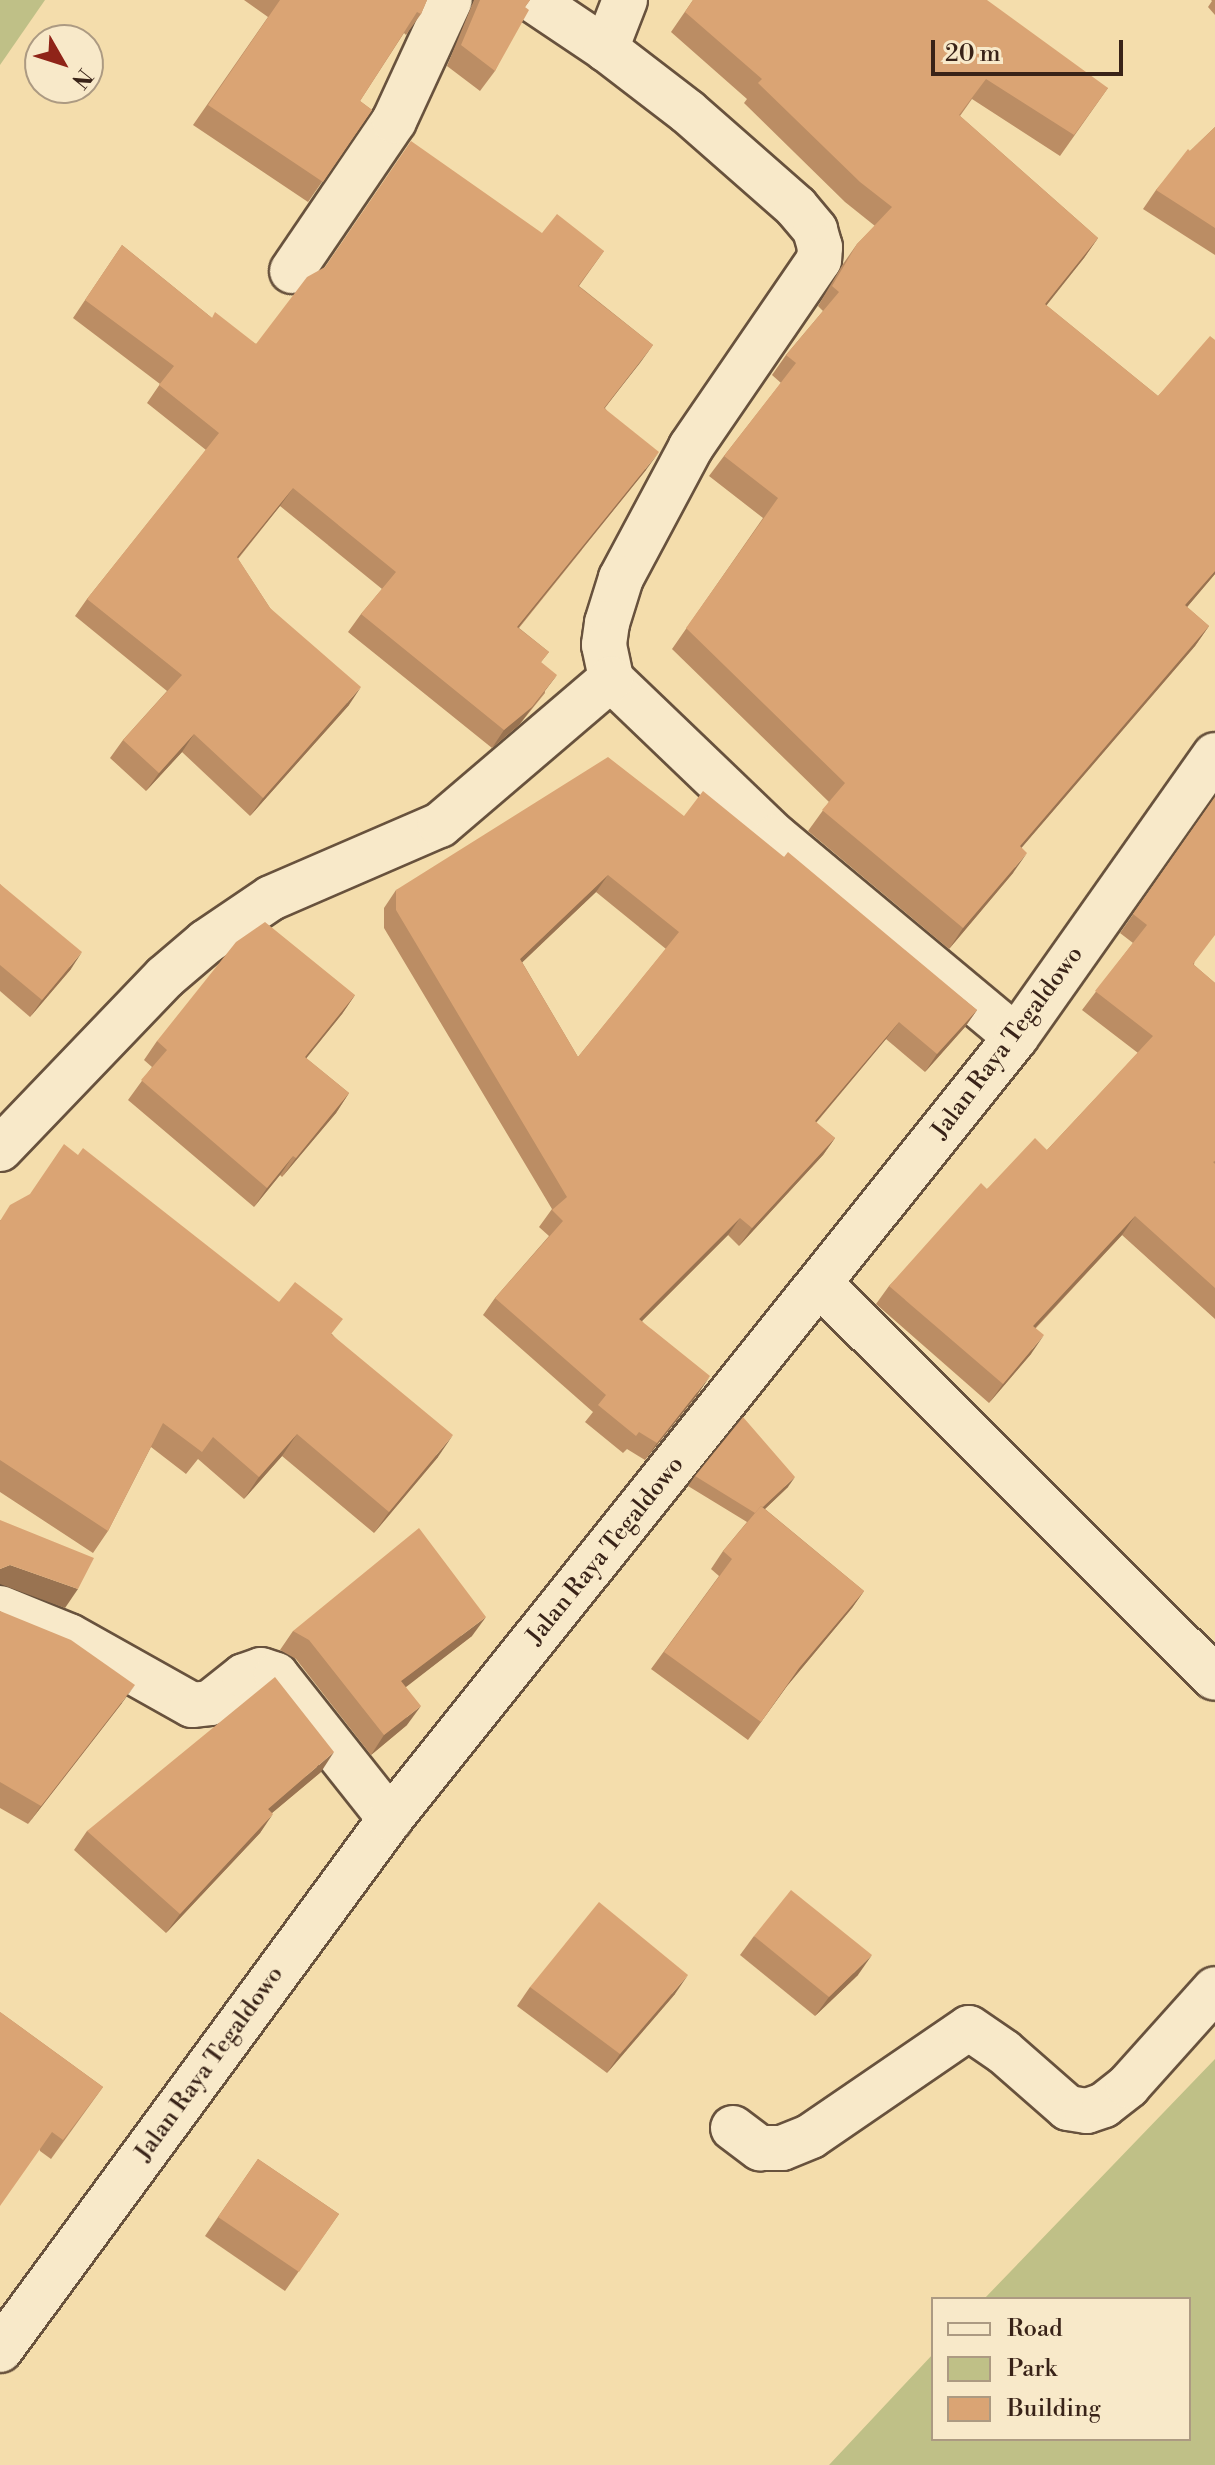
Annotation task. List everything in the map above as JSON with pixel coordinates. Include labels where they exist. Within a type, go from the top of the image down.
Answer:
[{"type":"street","points":[[292,271],[394,121],[450,0]]},
{"type":"street","points":[[533,0],[606,49],[688,112],[796,207],[815,230],[820,247],[819,260],[691,447],[621,578],[605,634],[611,679],[776,837],[1016,1037]]},
{"type":"street","points":[[606,49],[625,0]]},
{"type":"street","points":[[0,1149],[165,977],[206,942],[271,898],[440,825],[611,679]]},
{"type":"street","name":"Jalan Raya Tegaldowo","points":[[0,2350],[390,1819],[821,1285],[1016,1037],[1215,755]]},
{"type":"street","points":[[821,1285],[1215,1678]]},
{"type":"street","points":[[0,1608],[69,1636],[192,1705],[210,1703],[244,1676],[261,1670],[276,1675],[390,1819]]},
{"type":"street","points":[[733,2128],[760,2148],[782,2148],[811,2136],[969,2028],[1004,2052],[1068,2108],[1087,2111],[1104,2105],[1128,2086],[1215,1989]]},
{"type":"green space","points":[[0,0],[45,0],[28,24],[24,24],[24,30],[0,65]]},
{"type":"green space","points":[[1215,2059],[1215,2465],[829,2465],[931,2356],[931,2441],[1191,2441],[1191,2297],[986,2297]]},
{"type":"building","points":[[280,0],[427,0],[421,14],[417,12],[360,101],[372,110],[323,182],[208,105]]},
{"type":"building","points":[[480,0],[530,0],[525,7],[529,10],[495,71],[461,45]]},
{"type":"building","points":[[693,0],[987,0],[1108,88],[1074,135],[986,79],[959,115],[1098,238],[1045,304],[1158,396],[1210,336],[1215,340],[1215,571],[1185,605],[1209,626],[1020,846],[1027,853],[963,928],[822,810],[845,783],[686,628],[778,498],[724,456],[796,363],[786,355],[839,292],[832,286],[857,244],[892,207],[860,182],[758,83],[762,79],[685,12]]},
{"type":"building","points":[[1215,127],[1215,228],[1156,190],[1188,149],[1190,151]]},
{"type":"building","points":[[411,141],[542,233],[557,214],[604,251],[578,286],[653,345],[604,408],[659,452],[517,627],[549,652],[541,662],[557,675],[532,707],[504,730],[361,614],[396,572],[293,488],[237,557],[270,608],[361,687],[263,798],[194,734],[159,773],[123,740],[182,675],[87,599],[219,433],[159,385],[174,366],[85,300],[122,245],[212,318],[215,312],[256,344],[307,277],[325,267]]},
{"type":"building","points":[[608,757],[684,816],[703,791],[784,857],[788,852],[977,1010],[937,1054],[899,1022],[815,1121],[835,1138],[752,1228],[740,1218],[639,1319],[710,1376],[657,1443],[639,1432],[636,1436],[598,1405],[606,1395],[495,1298],[563,1221],[552,1210],[567,1197],[396,910],[396,890]],"holes":[[[608,875],[679,932],[578,1057],[520,959]]]},
{"type":"building","points":[[1215,797],[1215,935],[1193,964],[1215,983],[1215,1288],[1135,1216],[1033,1326],[1044,1335],[1003,1384],[889,1286],[981,1183],[987,1189],[1035,1138],[1047,1150],[1153,1036],[1095,991],[1147,925],[1133,914]]},
{"type":"building","points":[[0,884],[82,952],[42,1000],[0,965]]},
{"type":"building","points":[[265,922],[355,995],[305,1057],[349,1093],[267,1188],[141,1080],[167,1050],[157,1041],[236,942]]},
{"type":"building","points":[[64,1144],[78,1155],[83,1148],[279,1302],[295,1282],[343,1319],[331,1334],[453,1435],[389,1512],[297,1434],[259,1477],[213,1437],[202,1452],[163,1423],[108,1531],[0,1460],[0,1221],[10,1205],[30,1194]]},
{"type":"building","points":[[743,1417],[795,1477],[755,1513],[695,1476]]},
{"type":"building","points":[[761,1506],[864,1591],[799,1668],[761,1722],[664,1652],[732,1559],[723,1551]]},
{"type":"building","points":[[0,1520],[94,1558],[78,1589],[10,1565],[0,1569]]},
{"type":"building","points":[[419,1528],[486,1617],[401,1681],[421,1706],[384,1735],[309,1640],[293,1631]]},
{"type":"building","points":[[0,1611],[71,1640],[135,1685],[41,1806],[0,1782]]},
{"type":"building","points":[[275,1677],[334,1752],[268,1809],[273,1814],[180,1914],[87,1831]]},
{"type":"building","points":[[791,1890],[872,1955],[829,1997],[754,1936]]},
{"type":"building","points":[[599,1902],[688,1975],[620,2054],[530,1987]]},
{"type":"building","points":[[0,2012],[103,2087],[63,2140],[52,2132],[0,2206]]},
{"type":"building","points":[[258,2159],[339,2214],[299,2272],[218,2217]]}]
